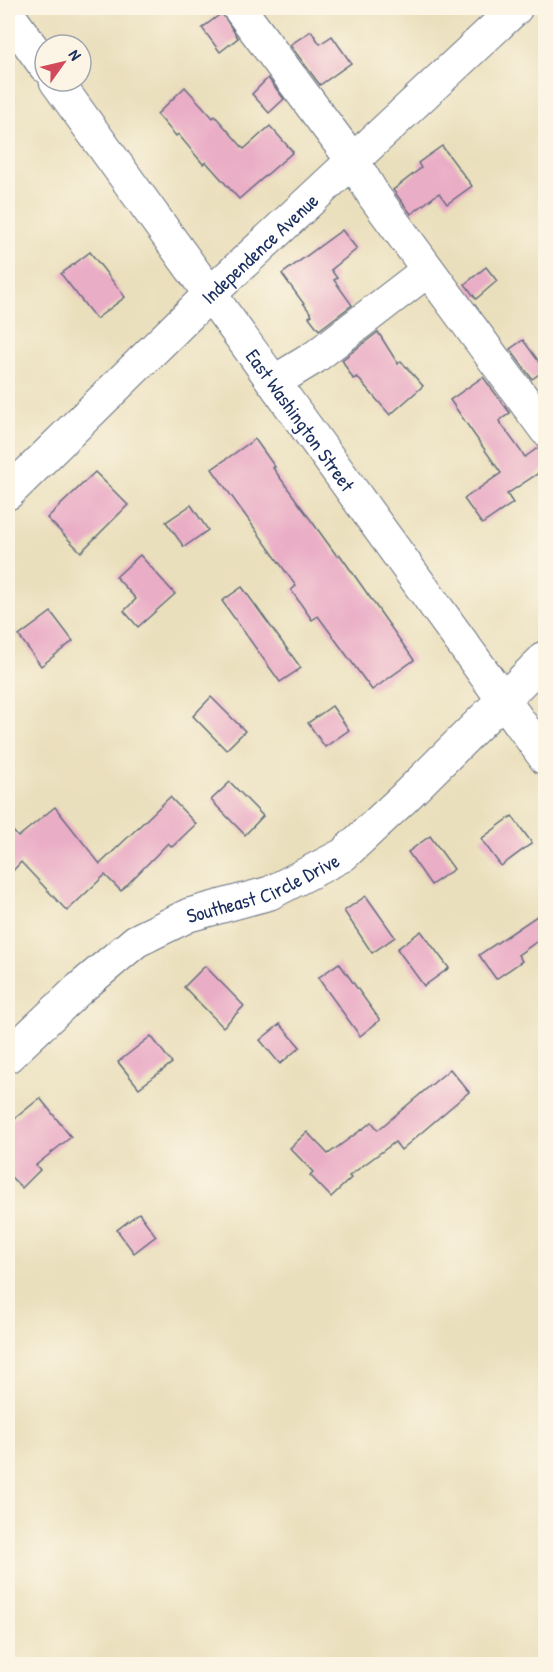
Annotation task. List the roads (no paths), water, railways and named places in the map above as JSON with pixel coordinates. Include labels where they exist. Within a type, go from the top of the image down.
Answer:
[{"type":"street","points":[[239,8],[353,160],[374,196],[546,430]]},
{"type":"street","name":"Independence Avenue","points":[[8,493],[210,294],[516,8]]},
{"type":"street","points":[[8,14],[33,49]]},
{"type":"street","name":"East Washington Street","points":[[65,93],[546,759]]},
{"type":"street","points":[[274,382],[315,357],[428,270]]},
{"type":"street","name":"Southeast Circle Drive","points":[[8,1056],[79,989],[136,941],[189,915],[270,893],[343,855],[546,657]]}]
